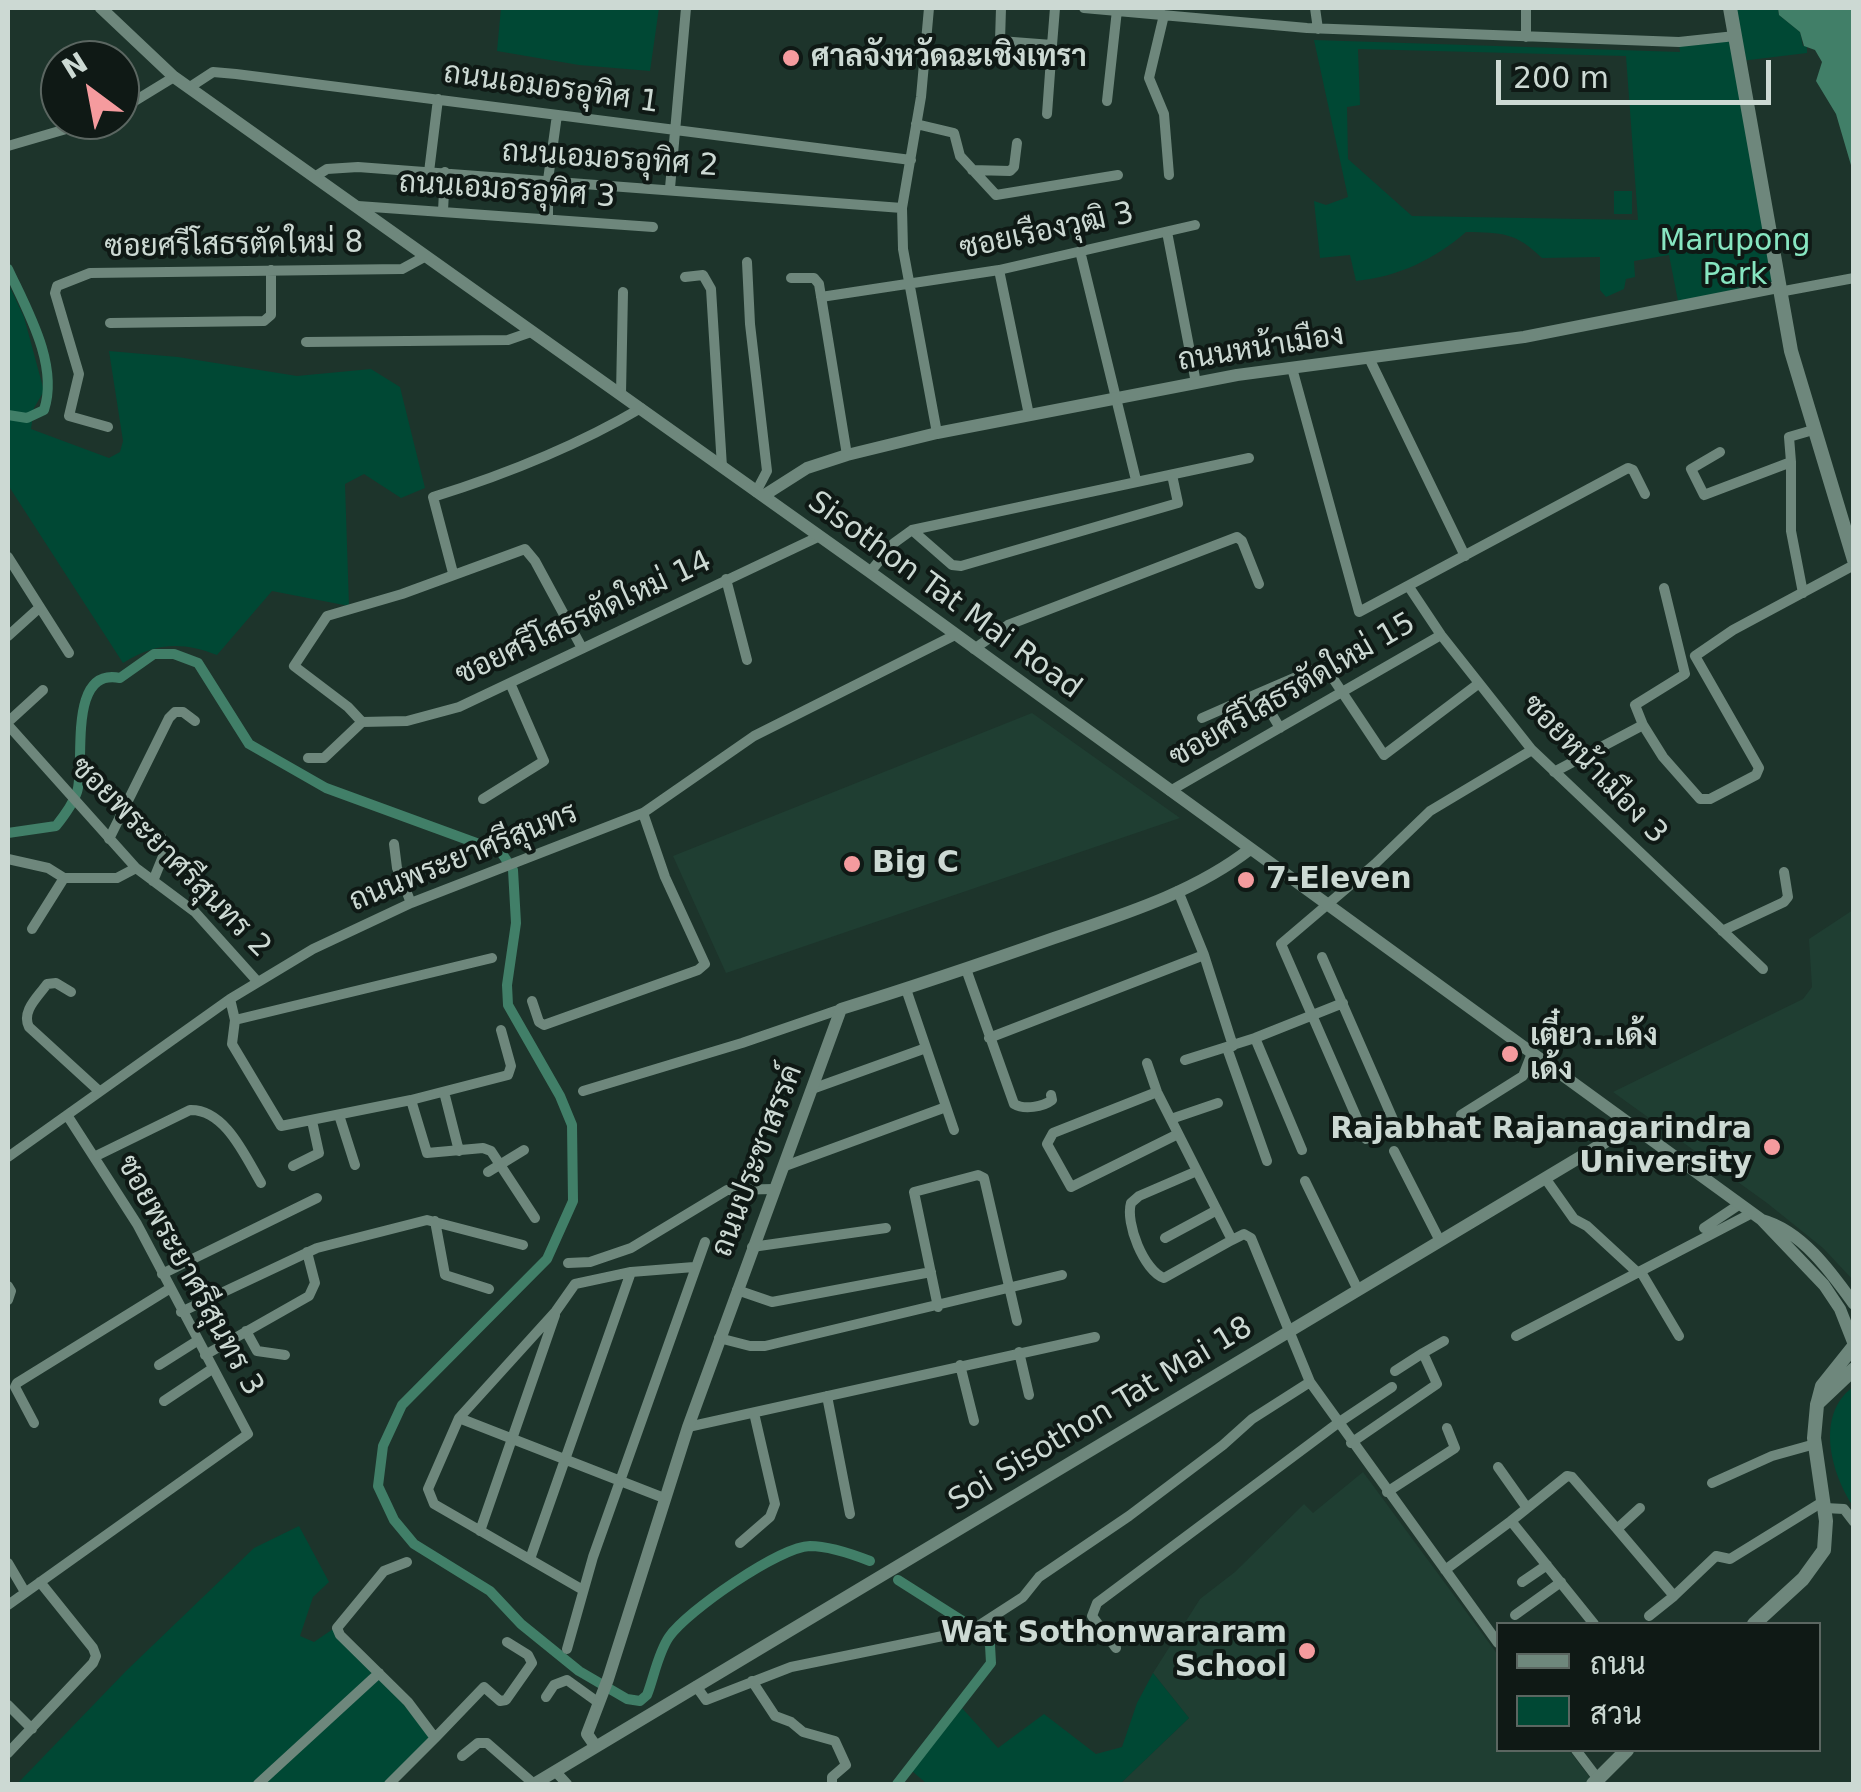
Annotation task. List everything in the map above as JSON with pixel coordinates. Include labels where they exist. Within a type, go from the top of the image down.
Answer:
[{"type":"main road","points":[[1730,8],[1795,369],[1854,563]]},
{"type":"main road","points":[[1756,1622],[1803,1579],[1824,1550],[1824,1505],[1815,1444],[1816,1405],[1830,1373],[1853,1342]]},
{"type":"main road","points":[[1816,1405],[1854,1369]]},
{"type":"main road","points":[[1595,1782],[1625,1752]]},
{"type":"street","name":"Sisothon Tat Mai Road","points":[[101,8],[174,77],[820,536],[1752,1213],[1774,1224],[1819,1260],[1854,1304]]},
{"type":"street","points":[[670,188],[686,8]]},
{"type":"street","points":[[929,8],[902,208],[903,249],[937,433]]},
{"type":"street","points":[[1000,8],[1002,42],[1052,45]]},
{"type":"street","points":[[1047,114],[1055,8]]},
{"type":"street","points":[[1084,8],[1318,28],[1679,42],[1735,36]]},
{"type":"street","points":[[1315,8],[1318,28]]},
{"type":"street","points":[[1526,8],[1526,36]]},
{"type":"street","points":[[1106,102],[1118,10]]},
{"type":"street","points":[[1164,15],[1149,78],[1164,114],[1170,176]]},
{"type":"street","name":"ถนนเอมอรอุทิศ 1","points":[[190,87],[213,72],[911,160]]},
{"type":"street","points":[[140,98],[174,77]]},
{"type":"street","points":[[429,172],[438,99]]},
{"type":"street","points":[[548,218],[548,180],[557,115]]},
{"type":"street","points":[[916,124],[954,133],[960,156],[988,189],[1004,196],[1118,176]]},
{"type":"street","points":[[8,146],[40,137]]},
{"type":"street","points":[[972,170],[1010,171],[1017,142]]},
{"type":"street","name":"ถนนเอมอรอุทิศ 2","points":[[316,176],[341,167],[445,172],[902,208]]},
{"type":"street","points":[[443,211],[445,172]]},
{"type":"street","name":"ถนนเอมอรอุทิศ 3","points":[[358,206],[653,227]]},
{"type":"street","name":"ซอยเรืองวุฒิ 3","points":[[821,297],[999,270],[1195,225]]},
{"type":"street","points":[[1167,232],[1196,382]]},
{"type":"street","points":[[1080,252],[1136,480]]},
{"type":"street","name":"ซอยศรีโสธรตัดใหม่ 8","points":[[108,427],[70,416],[80,381],[55,293],[57,286],[90,274],[402,269],[426,256]]},
{"type":"street","points":[[747,262],[767,471],[760,494]]},
{"type":"street","points":[[110,324],[264,321],[271,315],[272,270]]},
{"type":"street","points":[[999,270],[1029,415]]},
{"type":"street","points":[[685,277],[703,276],[711,288],[722,467]]},
{"type":"street","points":[[791,278],[814,278],[821,297],[847,454]]},
{"type":"street","points":[[1779,290],[1854,278]]},
{"type":"street","name":"ถนนหน้าเมือง","points":[[760,494],[795,474],[847,454],[937,433],[1196,382],[1524,337],[1779,290]]},
{"type":"street","points":[[621,394],[623,292]]},
{"type":"street","points":[[306,342],[508,340],[531,332]]},
{"type":"street","points":[[1369,358],[1466,556]]},
{"type":"street","points":[[1292,368],[1356,609],[1362,613],[1628,468],[1633,470],[1645,494]]},
{"type":"street","points":[[454,574],[433,497],[564,450],[641,408]]},
{"type":"street","points":[[1803,593],[1791,531],[1789,437],[1813,430]]},
{"type":"street","points":[[1720,452],[1691,469],[1704,494],[1791,462]]},
{"type":"street","points":[[870,572],[894,543],[912,530],[1249,458]]},
{"type":"street","points":[[912,530],[952,565],[961,566],[1178,503],[1172,474]]},
{"type":"street","name":"ซอยศรีโสธรตัดใหม่ 14","points":[[362,722],[389,723],[430,716],[510,683],[820,536]]},
{"type":"street","points":[[974,649],[1018,622],[1237,537],[1259,584]]},
{"type":"street","points":[[308,758],[324,758],[362,722],[294,666],[327,616],[525,550],[535,561],[582,648]]},
{"type":"street","points":[[8,557],[69,653]]},
{"type":"street","points":[[1681,665],[1733,630],[1854,563]]},
{"type":"street","points":[[726,579],[747,660]]},
{"type":"street","name":"ซอยหน้าเมือง 3","points":[[1410,587],[1440,635],[1532,750],[1763,970]]},
{"type":"street","points":[[1664,588],[1684,675],[1635,705],[1663,757],[1700,799],[1710,799],[1760,772],[1695,656]]},
{"type":"street","points":[[8,636],[39,608]]},
{"type":"street","name":"ถนนพระยาศรีสุนทร","points":[[8,1158],[230,998],[313,949],[411,903],[643,813],[754,736],[955,635]]},
{"type":"street","name":"ซอยศรีโสธรตัดใหม่ 15","points":[[1170,791],[1440,635]]},
{"type":"street","points":[[1202,718],[1324,665],[1384,755],[1478,684]]},
{"type":"street","points":[[483,799],[544,761],[510,683]]},
{"type":"street","points":[[8,724],[43,690]]},
{"type":"street","points":[[1259,693],[1280,728]]},
{"type":"street","points":[[108,839],[169,718],[182,712],[194,721]]},
{"type":"street","name":"ซอยพระยาศรีสุนทร 2","points":[[8,724],[108,839],[136,868],[195,912],[257,982]]},
{"type":"street","points":[[1554,772],[1643,725]]},
{"type":"street","points":[[1366,1139],[1281,944],[1430,811],[1532,750]]},
{"type":"street","points":[[532,1001],[544,1025],[698,970],[705,964],[664,878],[643,813]]},
{"type":"street","points":[[150,832],[161,837],[166,849],[154,882]]},
{"type":"street","points":[[394,844],[397,868],[411,903]]},
{"type":"street","points":[[583,1090],[742,1043],[966,969],[1178,891],[1220,870],[1250,849]]},
{"type":"street","points":[[8,859],[48,868],[64,878],[116,878],[136,868]]},
{"type":"street","points":[[1722,931],[1784,902],[1788,897],[1784,872]]},
{"type":"street","points":[[32,929],[64,878]]},
{"type":"street","points":[[1178,891],[1204,955],[1268,1161]]},
{"type":"street","points":[[989,1038],[1204,955]]},
{"type":"street","points":[[1322,957],[1395,1124]]},
{"type":"street","points":[[235,1020],[492,958]]},
{"type":"street","points":[[966,969],[1014,1104],[1022,1108],[1047,1104],[1052,1100],[1051,1094]]},
{"type":"street","points":[[70,992],[56,983],[47,984],[27,1012],[26,1020],[29,1028],[99,1091]]},
{"type":"street","points":[[906,989],[954,1130]]},
{"type":"street","points":[[230,998],[235,1020],[232,1044],[277,1123],[286,1126],[508,1075],[511,1066],[500,1030]]},
{"type":"street","points":[[1184,1060],[1230,1047],[1343,1003]]},
{"type":"street","name":"ถนนประชาสรรค์","points":[[596,1748],[587,1734],[664,1498],[841,1008]]},
{"type":"street","points":[[1255,1038],[1302,1150]]},
{"type":"street","points":[[812,1089],[926,1048]]},
{"type":"street","points":[[1461,1115],[1522,1076],[1532,1052]]},
{"type":"street","points":[[1148,1063],[1157,1092],[1232,1240]]},
{"type":"street","points":[[444,1092],[459,1151]]},
{"type":"street","points":[[1157,1092],[1052,1132],[1047,1144],[1070,1187],[1178,1134]]},
{"type":"street","points":[[411,1100],[427,1153],[486,1148],[535,1218]]},
{"type":"street","points":[[1170,1119],[1218,1103]]},
{"type":"street","points":[[785,1166],[946,1106]]},
{"type":"street","points":[[94,1156],[190,1110],[202,1109],[224,1126],[261,1184]]},
{"type":"street","name":"ซอยพระยาศรีสุนทร 3","points":[[8,1605],[246,1437],[246,1428],[126,1206],[67,1115]]},
{"type":"street","points":[[339,1116],[355,1165]]},
{"type":"street","points":[[293,1166],[319,1153],[312,1121]]},
{"type":"street","name":"Soi Sisothon Tat Mai 18","points":[[534,1784],[1632,1126]]},
{"type":"street","points":[[488,1172],[524,1150]]},
{"type":"street","points":[[1394,1151],[1440,1240]]},
{"type":"street","points":[[1198,1171],[1138,1196],[1131,1203],[1129,1221],[1152,1271],[1164,1278],[1244,1234],[1251,1238],[1310,1382],[1496,1640]]},
{"type":"street","points":[[938,1307],[914,1192],[978,1175],[984,1178],[1017,1321]]},
{"type":"street","points":[[1546,1178],[1574,1219],[1639,1273],[1679,1336]]},
{"type":"street","points":[[1305,1181],[1358,1290]]},
{"type":"street","points":[[568,1264],[590,1262],[631,1248],[728,1190],[774,1189]]},
{"type":"street","points":[[162,1274],[317,1198]]},
{"type":"street","points":[[1165,1238],[1218,1210]]},
{"type":"street","name":"Sisothon Tat Mai Road","points":[[1752,1213],[1824,1286],[1840,1309],[1853,1342]]},
{"type":"street","points":[[1704,1228],[1752,1213]]},
{"type":"street","points":[[1516,1336],[1752,1213]]},
{"type":"street","points":[[181,1312],[307,1252],[421,1222],[436,1221],[523,1245]]},
{"type":"street","points":[[436,1221],[445,1275],[489,1289]]},
{"type":"street","points":[[752,1247],[886,1228]]},
{"type":"street","points":[[567,1649],[620,1480],[705,1242]]},
{"type":"street","points":[[204,1355],[309,1296],[315,1283],[307,1252]]},
{"type":"street","points":[[583,1590],[434,1504],[428,1490],[458,1418],[556,1311],[575,1284],[631,1272],[694,1266]]},
{"type":"street","points":[[530,1558],[631,1272]]},
{"type":"street","points":[[737,1290],[772,1302],[931,1272]]},
{"type":"street","points":[[719,1338],[765,1346],[1062,1275]]},
{"type":"street","points":[[8,1286],[8,1300]]},
{"type":"street","points":[[34,1423],[18,1398],[17,1382],[169,1288]]},
{"type":"street","points":[[480,1531],[556,1311]]},
{"type":"street","points":[[246,1332],[257,1352],[285,1356]]},
{"type":"street","points":[[688,1428],[1095,1337]]},
{"type":"street","points":[[1395,1371],[1444,1340]]},
{"type":"street","points":[[159,1365],[197,1341]]},
{"type":"street","points":[[1019,1352],[1028,1395]]},
{"type":"street","points":[[1351,1443],[1436,1386],[1437,1380],[1423,1353]]},
{"type":"street","points":[[960,1365],[974,1421]]},
{"type":"street","points":[[164,1401],[212,1369]]},
{"type":"street","points":[[696,1686],[706,1700],[816,1661],[977,1627],[1023,1597],[1039,1577],[1223,1446],[1252,1419],[1310,1382]]},
{"type":"street","points":[[1116,1648],[1092,1616],[1097,1604],[1392,1387]]},
{"type":"street","points":[[827,1396],[850,1514]]},
{"type":"street","points":[[740,1543],[770,1517],[775,1504],[754,1413]]},
{"type":"street","points":[[458,1418],[664,1498]]},
{"type":"street","points":[[1387,1492],[1455,1448],[1447,1428]]},
{"type":"street","points":[[1712,1483],[1772,1456],[1815,1444]]},
{"type":"street","points":[[1498,1468],[1527,1508]]},
{"type":"street","points":[[1445,1570],[1563,1478],[1572,1476],[1674,1596]]},
{"type":"street","points":[[1649,1616],[1716,1556],[1730,1558],[1824,1505],[1844,1509],[1854,1522]]},
{"type":"street","points":[[1617,1529],[1640,1508]]},
{"type":"street","points":[[1511,1521],[1592,1622]]},
{"type":"street","points":[[8,1562],[26,1592]]},
{"type":"street","points":[[407,1562],[384,1571],[337,1628],[408,1702],[435,1738]]},
{"type":"street","points":[[1522,1582],[1547,1565]]},
{"type":"street","points":[[8,1754],[96,1656],[40,1582]]},
{"type":"street","points":[[1515,1615],[1560,1582]]},
{"type":"street","points":[[389,1784],[484,1687],[500,1700],[506,1700],[532,1662],[507,1642]]},
{"type":"street","points":[[258,1784],[379,1673]]},
{"type":"street","points":[[546,1697],[554,1685],[567,1680],[600,1700]]},
{"type":"street","points":[[752,1681],[775,1716],[804,1732],[835,1741],[846,1765],[832,1777],[832,1784]]},
{"type":"street","points":[[8,1705],[32,1729]]},
{"type":"street","points":[[462,1756],[478,1743],[488,1744],[534,1784]]},
{"type":"street","points":[[1577,1752],[1595,1782]]},
{"type":"street","points":[[556,1772],[567,1784]]},
{"type":"shaded area","points":[[1778,8],[1853,8],[1853,172],[1836,114],[1816,81],[1822,62],[1815,50],[1804,46],[1800,32],[1779,15]]},
{"type":"shaded area","points":[[1032,713],[1180,818],[726,973],[673,856]]},
{"type":"shaded area","name":"Rajabhat Rajanagarindra University","points":[[1853,910],[1853,1280],[1823,1248],[1767,1203],[1613,1092],[1803,999],[1812,987],[1809,939]]},
{"type":"shaded area","name":"Wat Sothonwararam School","points":[[1363,1472],[1496,1652],[1496,1752],[1571,1752],[1591,1779],[1585,1784],[1120,1784],[1189,1718],[1153,1673],[1200,1599],[1235,1572],[1304,1504],[1313,1513]]},
{"type":"green space","points":[[501,8],[659,8],[650,71],[579,65],[497,51]]},
{"type":"green space","name":"Marupong Park","points":[[1729,8],[1778,8],[1779,15],[1800,32],[1803,46],[1807,46],[1807,53],[1741,61],[1775,286],[1679,306],[1669,255],[1634,261],[1635,277],[1626,279],[1624,289],[1606,297],[1600,290],[1600,257],[1542,258],[1516,239],[1490,233],[1466,232],[1415,265],[1372,279],[1356,281],[1350,255],[1320,258],[1314,201],[1326,205],[1348,197],[1314,40],[1680,52],[1679,44],[1734,36]],"holes":[[[1358,49],[1626,56],[1638,220],[1412,216],[1348,159],[1347,107],[1360,105]]]},
{"type":"green space","points":[[1614,191],[1632,191],[1632,214],[1614,214]]},
{"type":"green space","points":[[8,283],[24,317],[44,391],[34,408],[31,429],[109,458],[120,452],[123,441],[109,351],[178,357],[297,376],[371,369],[400,387],[425,488],[401,498],[364,474],[345,484],[349,606],[272,591],[217,655],[168,646],[146,651],[123,663],[8,485]]},
{"type":"green space","points":[[1853,1387],[1853,1506],[1833,1461],[1830,1428],[1841,1399]]},
{"type":"green space","points":[[299,1526],[329,1582],[313,1597],[300,1636],[314,1642],[333,1629],[374,1673],[252,1784],[17,1784],[126,1671],[254,1548]]},
{"type":"green space","points":[[1153,1673],[1189,1718],[1120,1784],[927,1784],[912,1771],[962,1708],[998,1748],[1044,1714],[1096,1754],[1122,1747],[1137,1703]]},
{"type":"green space","points":[[380,1678],[427,1731],[429,1739],[388,1784],[260,1784]]},
{"type":"waterway","points":[[8,269],[39,338],[48,393],[44,410],[27,418],[8,415]]},
{"type":"waterway","points":[[8,833],[56,826],[71,805],[79,779],[85,702],[92,688],[103,679],[120,678],[154,654],[174,654],[198,663],[249,744],[326,788],[501,852],[513,870],[516,923],[508,1005],[560,1096],[572,1125],[573,1201],[547,1259],[402,1405],[383,1446],[378,1486],[394,1520],[414,1544],[490,1591],[521,1624],[579,1671],[627,1699],[640,1701],[647,1695],[669,1637],[713,1597],[757,1568],[810,1546],[870,1561]]},
{"type":"waterway","points":[[897,1784],[991,1663],[990,1645],[983,1634],[898,1580]]},
{"type":"place","name":"ศาลจังหวัดฉะเชิงเทรา","points":[[791,58]]},
{"type":"place","name":"Big C","points":[[852,864]]},
{"type":"place","name":"7-Eleven","points":[[1246,880]]},
{"type":"place","name":"เตี๋ยว..เด้ง เด้ง","points":[[1510,1054]]},
{"type":"place","name":"Rajabhat Rajanagarindra University","points":[[1772,1147]]},
{"type":"place","name":"Wat Sothonwararam School","points":[[1307,1651]]}]
